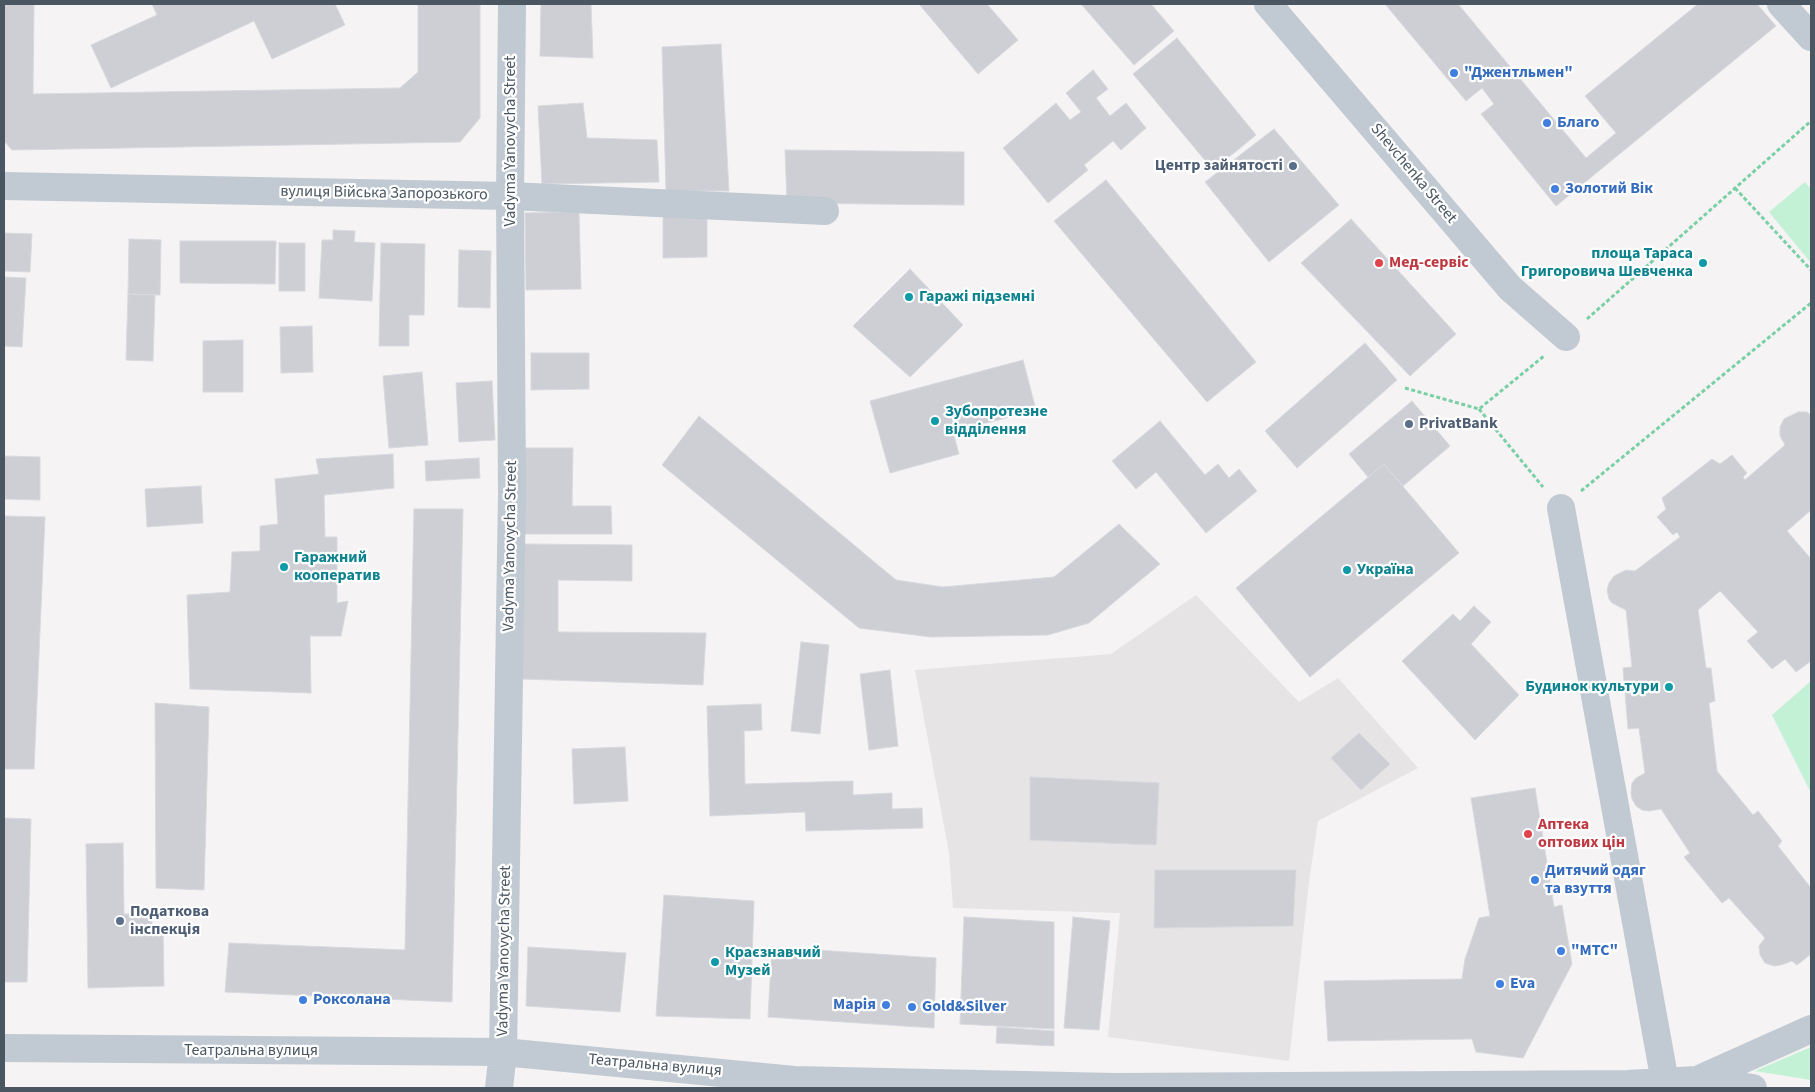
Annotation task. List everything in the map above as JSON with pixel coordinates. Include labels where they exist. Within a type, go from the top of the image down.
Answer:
[{"type":"street","name":"Vadyma Yanovycha Street","points":[[499,1088],[503,1052],[512,492],[510,196],[512,4]]},
{"type":"street","name":"Shevchenka Street","points":[[1268,4],[1510,288],[1566,337]]},
{"type":"street","points":[[1781,4],[1811,37]]},
{"type":"street","name":"вулиця Війська Запорозького","points":[[4,186],[510,196],[824,211]]},
{"type":"street","points":[[1561,508],[1644,1085]]},
{"type":"street","name":"Театральна вулиця","points":[[1697,1080],[1811,1030]]},
{"type":"street","name":"Театральна вулиця","points":[[4,1048],[503,1052],[794,1080],[1115,1087],[1644,1085],[1697,1080],[1753,1088]]},
{"type":"path","points":[[1478,409],[1566,337],[1811,121]]},
{"type":"path","points":[[1735,188],[1811,270]]},
{"type":"path","points":[[1405,388],[1478,409],[1561,508],[1811,303]]},
{"type":"shaded area","points":[[1196,595],[1299,702],[1338,678],[1418,768],[1318,821],[1309,882],[1289,1061],[1108,1037],[1120,913],[953,908],[949,853],[915,670],[1111,654]]},
{"type":"green space","points":[[1805,182],[1811,189],[1811,263],[1769,212]]},
{"type":"green space","points":[[1811,681],[1811,793],[1772,715]]},
{"type":"green space","points":[[1811,1047],[1811,1080],[1755,1071]]},
{"type":"building","points":[[4,4],[34,4],[33,94],[400,88],[418,72],[418,4],[480,4],[480,118],[460,142],[12,150],[4,141]]},
{"type":"building","points":[[152,4],[335,4],[345,25],[272,59],[254,21],[111,88],[91,45],[157,15]]},
{"type":"building","points":[[541,4],[591,4],[593,58],[540,56]]},
{"type":"building","points":[[919,4],[987,4],[1018,40],[978,74]]},
{"type":"building","points":[[1081,4],[1151,4],[1174,31],[1134,65]]},
{"type":"building","points":[[1385,4],[1458,4],[1586,158],[1616,133],[1585,96],[1698,4],[1757,4],[1776,26],[1556,206],[1481,114],[1494,104],[1482,88],[1466,101]]},
{"type":"building","points":[[1177,38],[1256,135],[1213,170],[1133,74]]},
{"type":"building","points":[[721,44],[729,191],[666,191],[662,47]]},
{"type":"building","points":[[1093,70],[1108,89],[1096,98],[1110,116],[1126,103],[1146,128],[1121,150],[1113,141],[1084,165],[1088,170],[1048,203],[1003,148],[1056,103],[1070,120],[1081,112],[1066,93]]},
{"type":"building","points":[[583,103],[587,138],[657,140],[659,182],[542,184],[538,106]]},
{"type":"building","points":[[1274,129],[1339,205],[1269,262],[1205,182]]},
{"type":"building","points":[[785,150],[964,152],[964,205],[787,203]]},
{"type":"building","points":[[1106,180],[1256,362],[1207,402],[1054,221]]},
{"type":"building","points":[[579,212],[581,289],[526,290],[525,213]]},
{"type":"building","points":[[707,214],[707,257],[663,258],[663,215]]},
{"type":"building","points":[[1351,219],[1456,334],[1410,376],[1301,263]]},
{"type":"building","points":[[333,230],[355,231],[354,242],[375,243],[372,301],[319,298],[322,240],[333,240]]},
{"type":"building","points":[[4,233],[32,234],[30,272],[4,271]]},
{"type":"building","points":[[129,239],[161,240],[160,295],[128,294]]},
{"type":"building","points":[[180,241],[276,241],[275,284],[180,283]]},
{"type":"building","points":[[279,243],[305,243],[305,291],[279,291]]},
{"type":"building","points":[[381,243],[425,244],[424,315],[409,315],[409,346],[379,346]]},
{"type":"building","points":[[459,250],[491,251],[490,308],[458,307]]},
{"type":"building","name":"Гаражі підземні","points":[[910,269],[963,325],[910,377],[853,326]]},
{"type":"building","points":[[4,277],[26,278],[22,347],[4,346]]},
{"type":"building","points":[[128,294],[155,295],[153,361],[126,360]]},
{"type":"building","points":[[312,326],[313,372],[281,373],[280,327]]},
{"type":"building","points":[[243,340],[243,392],[203,392],[203,341]]},
{"type":"building","points":[[1365,343],[1397,380],[1297,468],[1265,431]]},
{"type":"building","points":[[531,353],[589,353],[589,389],[531,390]]},
{"type":"building","name":"Зубопротезне відділення","points":[[1023,360],[1036,410],[953,432],[959,454],[890,473],[870,401]]},
{"type":"building","points":[[422,372],[428,445],[389,448],[383,376]]},
{"type":"building","points":[[492,381],[495,440],[459,442],[456,383]]},
{"type":"building","name":"PrivatBank","points":[[1412,401],[1450,446],[1403,486],[1384,464],[1368,477],[1349,454]]},
{"type":"building","name":"Будинок культури","points":[[1798,412],[1807,412],[1811,415],[1811,510],[1787,531],[1811,559],[1811,661],[1796,672],[1785,659],[1772,669],[1747,641],[1758,632],[1720,591],[1698,610],[1706,668],[1711,668],[1715,701],[1709,703],[1717,771],[1753,815],[1758,811],[1782,841],[1778,846],[1811,888],[1811,954],[1797,965],[1792,961],[1774,966],[1765,963],[1760,955],[1759,946],[1765,938],[1729,898],[1722,903],[1684,857],[1690,853],[1661,809],[1642,810],[1636,806],[1632,799],[1632,783],[1636,778],[1645,773],[1639,728],[1628,729],[1623,668],[1632,667],[1626,610],[1612,603],[1607,590],[1614,576],[1626,570],[1635,571],[1680,537],[1677,532],[1673,535],[1657,517],[1666,509],[1662,498],[1712,459],[1720,464],[1732,455],[1747,473],[1743,477],[1745,480],[1785,445],[1780,436],[1780,427],[1784,419]]},
{"type":"building","points":[[699,416],[896,580],[943,587],[1054,577],[1119,524],[1160,564],[1089,623],[1048,635],[931,637],[859,628],[662,465]]},
{"type":"building","points":[[1160,421],[1205,475],[1218,464],[1229,478],[1239,469],[1257,491],[1206,533],[1156,472],[1136,489],[1112,461]]},
{"type":"building","points":[[522,448],[573,448],[572,506],[611,506],[612,534],[522,534]]},
{"type":"building","name":"Гаражний кооператив","points":[[393,454],[394,488],[324,495],[325,537],[337,537],[337,603],[348,601],[341,636],[310,636],[311,693],[190,689],[187,595],[230,592],[232,552],[260,551],[260,526],[278,524],[275,479],[319,474],[316,459]]},
{"type":"building","points":[[4,456],[40,457],[40,500],[4,499]]},
{"type":"building","points":[[479,458],[480,478],[426,481],[425,461]]},
{"type":"building","name":"Україна","points":[[1384,464],[1459,553],[1310,677],[1236,588]]},
{"type":"building","points":[[201,486],[203,523],[147,527],[145,489]]},
{"type":"building","points":[[414,509],[463,509],[452,1002],[225,992],[229,943],[405,950]]},
{"type":"building","points":[[4,516],[45,517],[34,769],[4,769]]},
{"type":"building","points":[[523,544],[632,545],[632,581],[558,580],[558,632],[706,633],[703,685],[522,679]]},
{"type":"building","points":[[1474,606],[1491,622],[1471,644],[1519,695],[1475,740],[1402,661],[1453,614],[1460,621]]},
{"type":"building","points":[[801,642],[829,645],[820,734],[791,731]]},
{"type":"building","points":[[890,670],[898,746],[869,750],[860,674]]},
{"type":"building","points":[[155,703],[209,707],[204,890],[156,888]]},
{"type":"building","points":[[761,704],[762,730],[744,731],[745,784],[853,781],[853,795],[892,793],[892,809],[922,808],[923,828],[806,831],[805,812],[710,816],[707,706]]},
{"type":"building","points":[[1359,733],[1390,764],[1361,790],[1331,758]]},
{"type":"building","points":[[625,747],[628,801],[574,804],[572,749]]},
{"type":"building","points":[[1030,777],[1159,783],[1156,845],[1030,840]]},
{"type":"building","points":[[1535,788],[1554,907],[1562,905],[1572,964],[1523,1058],[1476,1052],[1472,1039],[1328,1041],[1324,981],[1462,979],[1465,959],[1479,918],[1490,916],[1471,798]]},
{"type":"building","points":[[4,818],[31,819],[27,982],[4,982]]},
{"type":"building","name":"Податкова інспекція","points":[[123,843],[124,914],[152,914],[152,929],[163,928],[164,986],[88,988],[86,844]]},
{"type":"building","points":[[1155,870],[1296,870],[1293,926],[1154,928]]},
{"type":"building","points":[[664,895],[754,901],[750,1019],[656,1016]]},
{"type":"building","points":[[964,917],[1054,922],[1054,1029],[960,1024]]},
{"type":"building","points":[[1073,917],[1110,921],[1099,1030],[1064,1028]]},
{"type":"building","points":[[528,947],[626,953],[620,1012],[526,1006]]},
{"type":"building","points":[[772,947],[936,958],[934,1028],[768,1017]]},
{"type":"building","points":[[997,1027],[1054,1031],[1054,1046],[996,1043]]},
{"type":"place","name":"\"Джентльмен\"","points":[[1454,73]]},
{"type":"place","name":"Благо","points":[[1547,123]]},
{"type":"place","name":"Центр зайнятості","points":[[1293,166]]},
{"type":"place","name":"Золотий Вік","points":[[1555,189]]},
{"type":"place","name":"Мед-сервіс","points":[[1379,263]]},
{"type":"place","name":"площа Тараса Григоровича Шевченка","points":[[1703,263]]},
{"type":"place","name":"Гаражі підземні","points":[[909,297]]},
{"type":"place","name":"Зубопротезне відділення","points":[[935,421]]},
{"type":"place","name":"PrivatBank","points":[[1409,424]]},
{"type":"place","name":"Гаражний кооператив","points":[[284,567]]},
{"type":"place","name":"Україна","points":[[1347,570]]},
{"type":"place","name":"Будинок культури","points":[[1669,687]]},
{"type":"place","name":"Аптека оптових цін","points":[[1528,834]]},
{"type":"place","name":"Дитячий одяг та взуття","points":[[1535,880]]},
{"type":"place","name":"Податкова інспекція","points":[[120,921]]},
{"type":"place","name":"\"МТС\"","points":[[1561,951]]},
{"type":"place","name":"Краєзнавчий Музей","points":[[715,962]]},
{"type":"place","name":"Eva","points":[[1500,984]]},
{"type":"place","name":"Роксолана","points":[[303,1000]]},
{"type":"place","name":"Марія","points":[[886,1005]]},
{"type":"place","name":"Gold&Silver","points":[[912,1007]]}]
